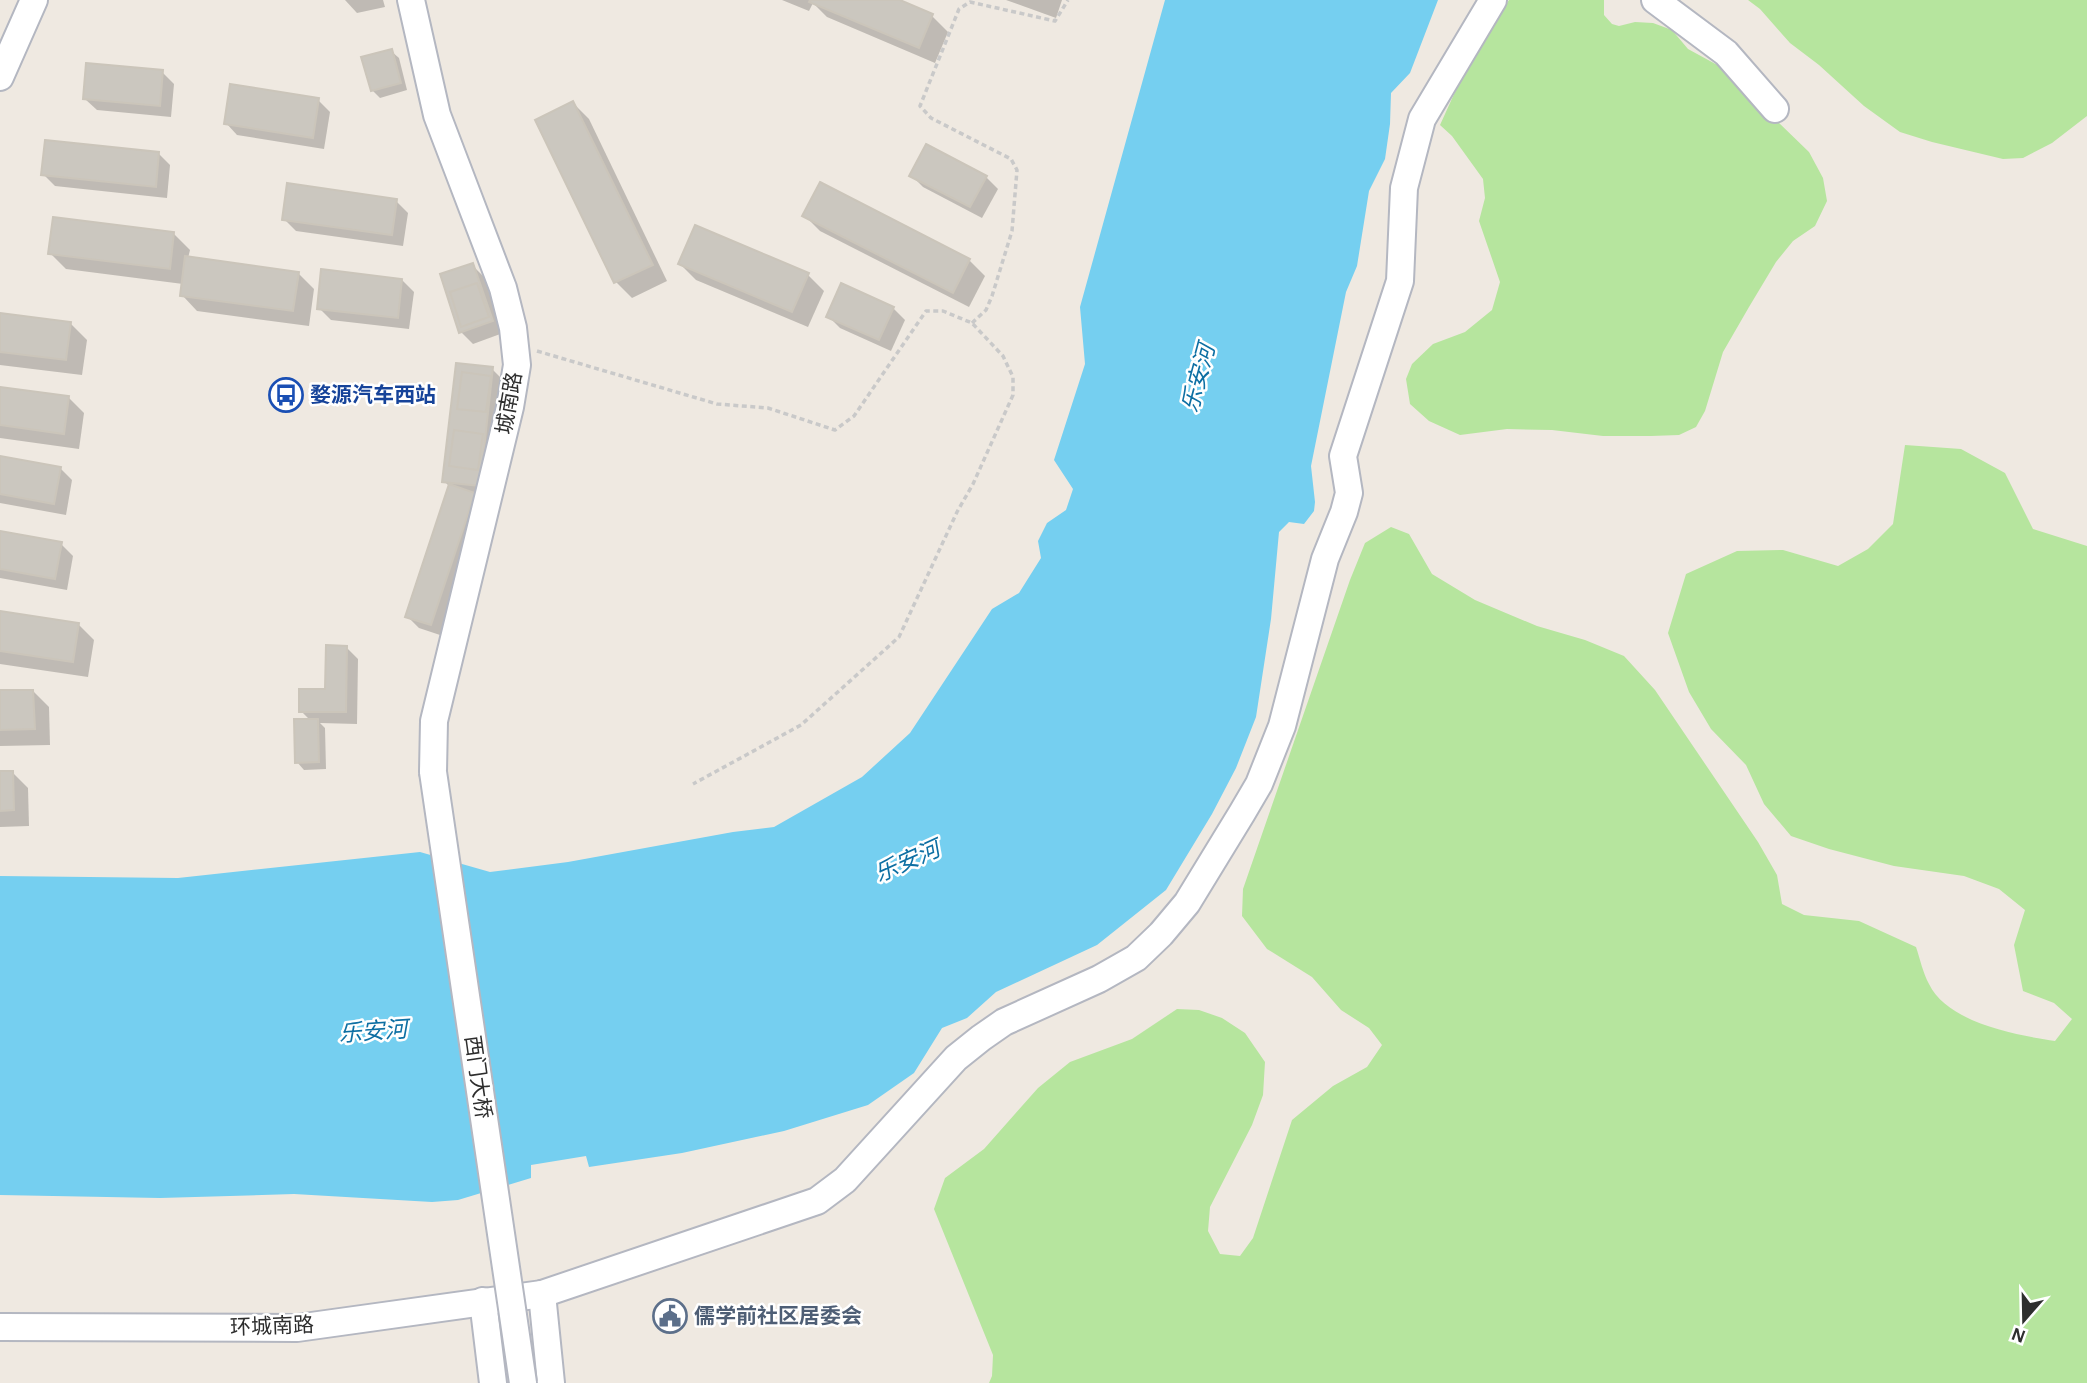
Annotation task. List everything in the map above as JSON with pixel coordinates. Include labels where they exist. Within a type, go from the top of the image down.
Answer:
[{"type":"street","points":[[0,77],[34,0]]},
{"type":"street","name":"城南路","points":[[411,0],[437,115],[503,288],[513,328],[517,365],[510,407],[434,721],[433,772]]},
{"type":"street","name":"环城南路","points":[[0,1326],[297,1328],[542,1294],[817,1201],[845,1180],[956,1058],[1003,1022],[1099,979],[1136,958],[1187,903],[1259,784],[1282,726],[1325,559],[1349,493],[1343,456],[1400,281],[1404,188],[1422,119],[1493,0]]},
{"type":"street","points":[[1655,0],[1726,52],[1775,109]]},
{"type":"street","name":"西门大桥","points":[[433,772],[523,1383]]},
{"type":"street","points":[[542,1294],[551,1383]]},
{"type":"street","points":[[483,1301],[493,1383]]},
{"type":"path","points":[[972,323],[986,310],[1012,231],[1017,170],[1011,159],[932,118],[920,106],[959,9],[970,2],[1055,21],[1068,0]]},
{"type":"path","points":[[515,344],[717,404],[768,408],[835,430],[854,416],[926,311],[943,311],[972,323],[1003,356],[1013,377],[1013,395],[899,637],[801,725],[693,784]]},
{"type":"green space","points":[[1509,0],[1604,0],[1604,15],[1612,24],[1619,26],[1635,22],[1653,23],[1672,30],[1688,49],[1721,67],[1809,152],[1823,178],[1827,201],[1815,226],[1793,241],[1776,262],[1723,352],[1705,411],[1696,427],[1679,435],[1603,436],[1552,430],[1507,429],[1460,435],[1429,421],[1410,404],[1406,379],[1412,364],[1433,344],[1465,332],[1492,310],[1500,282],[1479,221],[1485,198],[1483,179],[1452,136],[1440,125],[1470,59]]},
{"type":"green space","points":[[1748,0],[2087,0],[2087,116],[2052,143],[2023,158],[2003,159],[1900,132],[1864,106],[1790,43],[1760,9]]},
{"type":"green space","points":[[1905,445],[1961,449],[2005,473],[2033,529],[2087,546],[2087,1383],[989,1383],[993,1355],[934,1209],[945,1178],[984,1149],[1038,1088],[1070,1062],[1132,1039],[1177,1009],[1199,1010],[1222,1018],[1245,1033],[1265,1062],[1263,1095],[1252,1125],[1210,1207],[1208,1231],[1220,1254],[1240,1256],[1253,1238],[1292,1120],[1333,1086],[1367,1067],[1382,1045],[1369,1028],[1341,1010],[1312,977],[1267,949],[1242,916],[1243,889],[1350,580],[1365,543],[1391,527],[1409,534],[1432,574],[1475,600],[1537,626],[1585,640],[1624,656],[1655,690],[1758,842],[1777,875],[1782,904],[1804,915],[1859,921],[1916,947],[1929,984],[1951,1009],[2003,1031],[2055,1041],[2072,1019],[2054,1003],[2023,991],[2014,945],[2025,910],[1999,889],[1964,876],[1894,866],[1791,836],[1764,804],[1746,765],[1711,729],[1689,692],[1668,633],[1686,574],[1737,551],[1783,550],[1838,566],[1868,549],[1893,524]]},
{"type":"water","name":"乐安河","points":[[1165,0],[1438,0],[1410,73],[1391,93],[1385,159],[1369,191],[1357,266],[1346,292],[1311,466],[1314,511],[1304,524],[1289,522],[1279,532],[1271,619],[1256,717],[1236,768],[1166,890],[1097,945],[996,992],[967,1018],[942,1028],[914,1073],[868,1105],[784,1131],[682,1153],[589,1167],[586,1156],[531,1165],[531,1178],[458,1200],[432,1202],[294,1194],[160,1198],[0,1195],[0,876],[178,878],[420,852],[490,872],[568,862],[774,827],[862,777],[910,733],[992,609],[1019,593],[1041,558],[1038,541],[1047,523],[1066,510],[1073,489],[1054,460],[1085,364],[1080,307]]},
{"type":"building","points":[[900,0],[933,14],[919,48],[809,2]]},
{"type":"building","points":[[392,49],[401,83],[371,91],[361,57]]},
{"type":"building","points":[[86,63],[163,70],[160,106],[83,99]]},
{"type":"building","points":[[230,84],[319,98],[313,138],[224,124]]},
{"type":"building","points":[[573,101],[653,265],[614,283],[535,120]]},
{"type":"building","points":[[45,140],[159,152],[156,187],[41,175]]},
{"type":"building","points":[[926,144],[987,176],[970,207],[909,176]]},
{"type":"building","points":[[820,182],[970,259],[953,293],[802,216]]},
{"type":"building","points":[[287,183],[397,199],[392,235],[282,220]]},
{"type":"building","points":[[53,217],[174,232],[170,269],[48,254]]},
{"type":"building","points":[[695,225],[809,273],[792,312],[678,264]]},
{"type":"building","points":[[185,256],[299,272],[293,311],[180,296]]},
{"type":"building","points":[[473,263],[493,321],[459,333],[440,274]]},
{"type":"building","points":[[321,269],[402,279],[398,318],[317,309]]},
{"type":"building","points":[[477,283],[489,317],[461,327],[450,292]]},
{"type":"building","points":[[841,283],[894,307],[879,340],[826,317]]},
{"type":"building","points":[[0,313],[71,322],[66,360],[0,352]]},
{"type":"building","points":[[456,363],[493,367],[480,486],[442,482]]},
{"type":"building","points":[[462,372],[491,376],[486,412],[457,409]]},
{"type":"building","points":[[0,387],[69,396],[64,434],[0,425]]},
{"type":"building","points":[[454,430],[483,434],[478,470],[449,466]]},
{"type":"building","points":[[0,456],[61,467],[54,504],[0,494]]},
{"type":"building","points":[[449,484],[475,493],[431,625],[405,617]]},
{"type":"building","points":[[0,531],[62,542],[55,579],[0,569]]},
{"type":"building","points":[[0,611],[79,623],[73,662],[0,651]]},
{"type":"building","points":[[326,645],[347,646],[346,712],[299,712],[299,689],[325,689]]},
{"type":"building","points":[[0,690],[33,690],[35,729],[0,730]]},
{"type":"building","points":[[294,719],[318,719],[319,762],[295,763]]},
{"type":"building","points":[[0,771],[13,771],[14,810],[0,811]]},
{"type":"place","name":"婺源汽车西站","points":[[286,395]]},
{"type":"place","name":"儒学前社区居委会","points":[[670,1316]]}]
